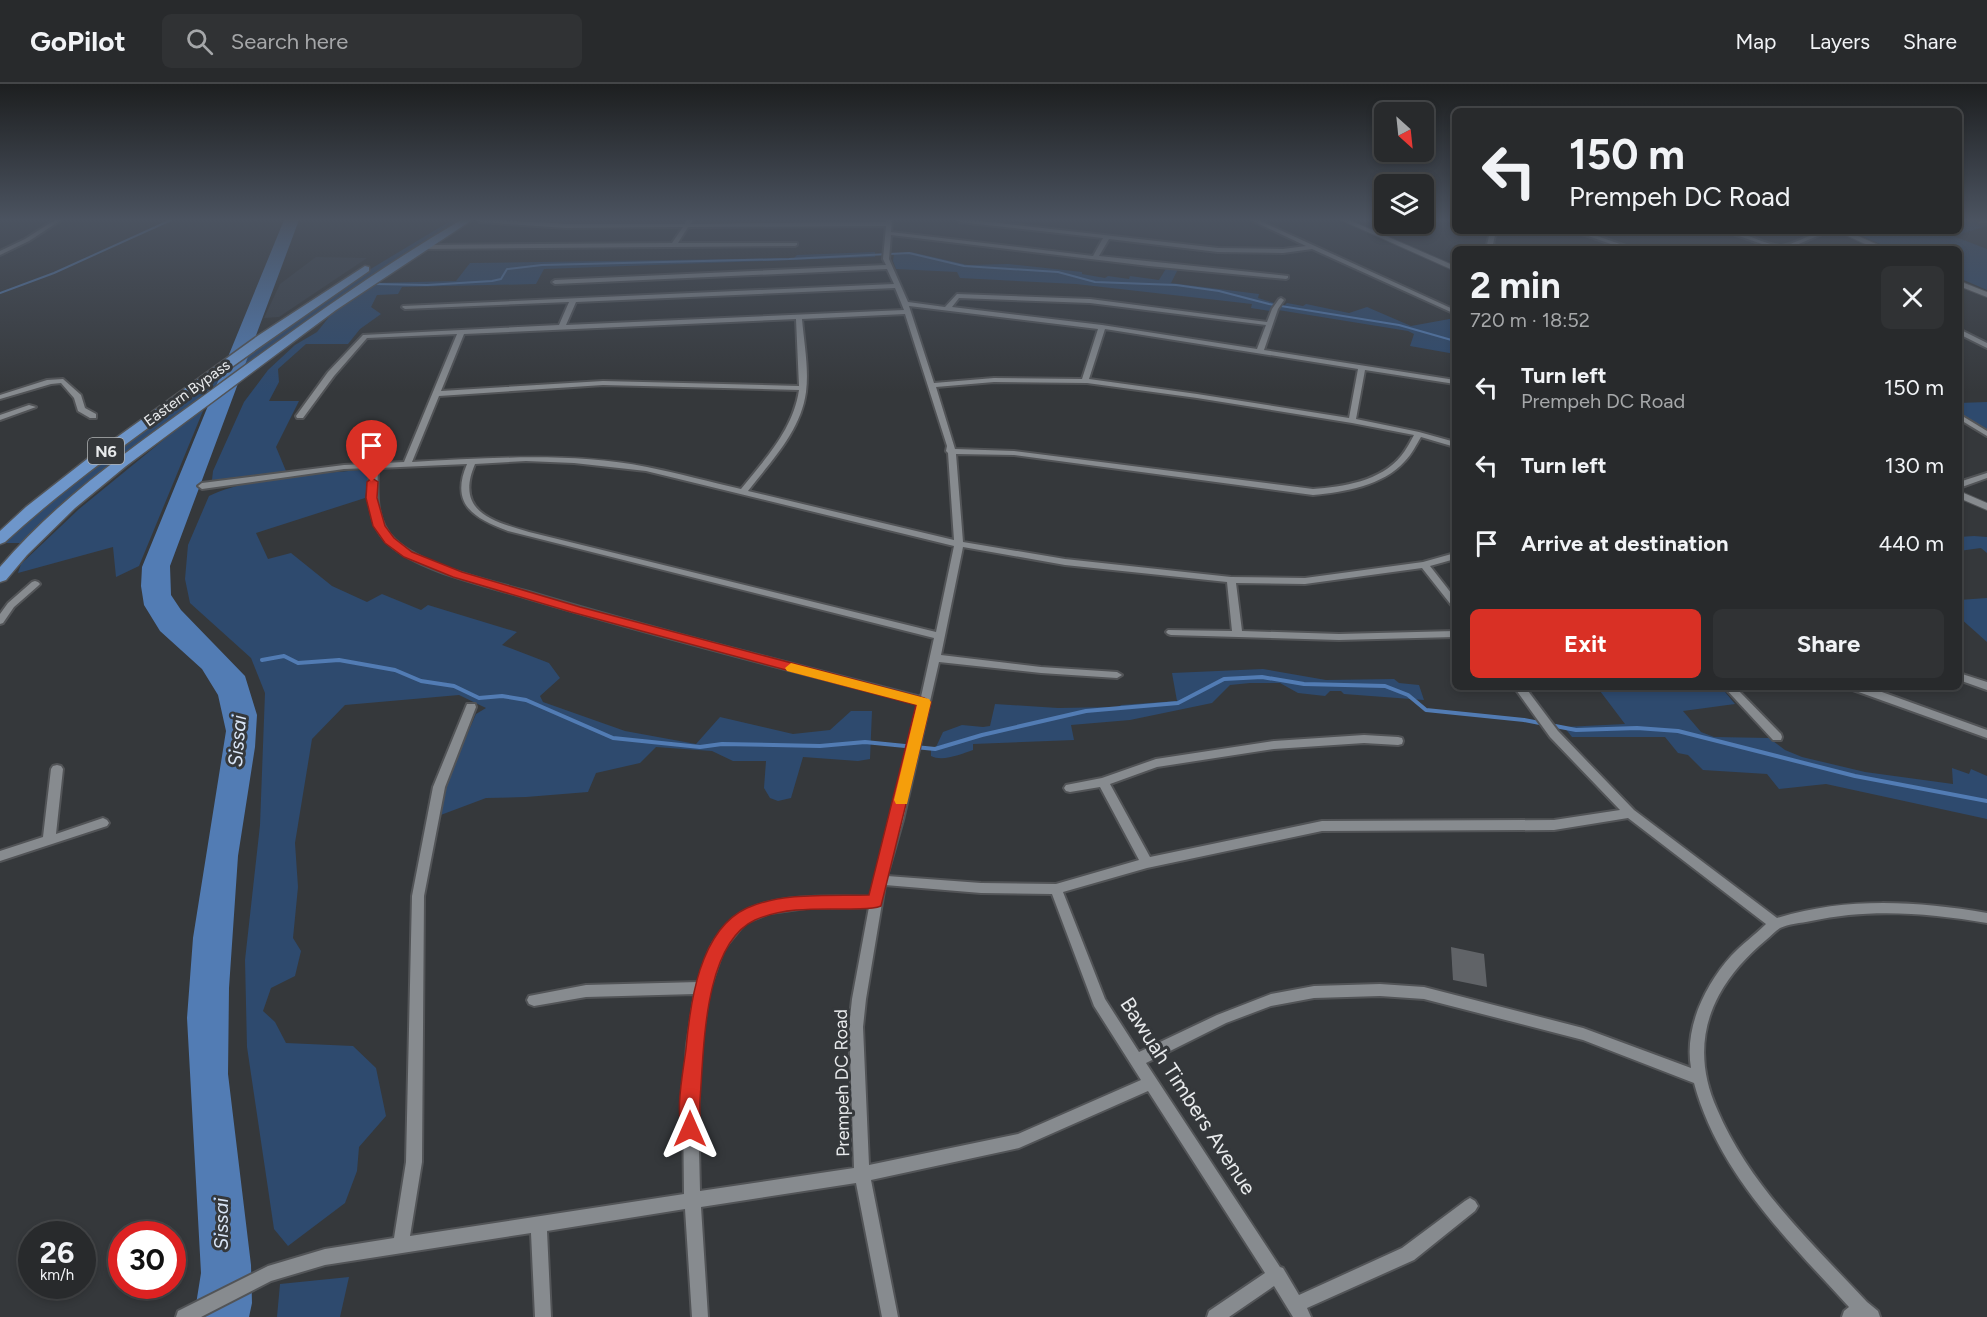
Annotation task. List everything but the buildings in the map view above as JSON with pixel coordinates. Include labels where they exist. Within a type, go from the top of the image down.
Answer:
[{"type":"highway","name":"Eastern Bypass","points":[[0,539],[31,510],[96,459],[262,338],[352,278]]},
{"type":"highway","name":"Eastern Bypass","points":[[0,577],[16,556],[58,514],[123,461],[370,278]]},
{"type":"street","points":[[555,282],[634,278]]},
{"type":"street","name":"Prempeh DC Road","points":[[890,1317],[862,1174],[856,1027],[875,902],[935,658],[959,544],[950,452],[907,308],[895,278]]},
{"type":"street","points":[[1282,278],[1286,278]]},
{"type":"street","points":[[1380,278],[1452,311]]},
{"type":"street","points":[[593,300],[600,280]]},
{"type":"street","points":[[1962,284],[1987,295]]},
{"type":"street","points":[[405,308],[593,300],[669,293],[898,286]]},
{"type":"street","points":[[947,309],[957,296],[1090,301],[1270,324]]},
{"type":"street","points":[[561,328],[573,301]]},
{"type":"street","points":[[1260,351],[1278,304]]},
{"type":"street","points":[[300,416],[331,374],[365,336],[799,318],[907,308],[947,309],[1102,327],[1452,382]]},
{"type":"street","points":[[744,491],[789,430],[801,402],[799,318]]},
{"type":"street","points":[[1087,381],[1084,380],[1102,327]]},
{"type":"street","points":[[407,465],[461,333]]},
{"type":"street","points":[[1962,333],[1987,346]]},
{"type":"street","points":[[1352,421],[1362,367]]},
{"type":"street","points":[[931,385],[994,380],[1087,381],[1352,421],[1419,434],[1452,444]]},
{"type":"street","points":[[0,397],[50,382],[63,381],[78,397],[81,409],[93,416]]},
{"type":"street","points":[[436,394],[609,382],[802,388]]},
{"type":"street","points":[[0,418],[32,407]]},
{"type":"street","points":[[1962,418],[1987,434]]},
{"type":"street","points":[[950,452],[1014,453],[1313,492],[1343,490],[1369,480],[1401,461],[1419,434]]},
{"type":"street","points":[[202,486],[307,471],[374,465],[526,459],[609,464],[645,469],[959,544],[1065,562],[1231,580],[1305,581],[1424,566],[1452,557]]},
{"type":"street","points":[[472,461],[463,486],[468,504],[483,518],[505,527],[627,560],[940,636]]},
{"type":"street","points":[[374,465],[372,498],[379,526],[390,541],[408,555],[457,574],[575,609],[924,702]]},
{"type":"street","points":[[1962,484],[1987,475]]},
{"type":"street","points":[[1962,495],[1987,507]]},
{"type":"street","points":[[1424,566],[1452,600]]},
{"type":"street","points":[[1231,580],[1237,634]]},
{"type":"street","points":[[0,621],[11,605],[35,584]]},
{"type":"street","points":[[1171,632],[1339,637],[1452,634]]},
{"type":"street","points":[[935,658],[1041,670],[1117,675]]},
{"type":"street","points":[[1962,677],[1987,686]]},
{"type":"street","points":[[1521,690],[1554,734],[1630,813],[1775,924]]},
{"type":"street","points":[[1732,690],[1777,737]]},
{"type":"street","points":[[1865,690],[1987,734]]},
{"type":"street","points":[[401,1245],[414,1162],[418,896],[439,788],[471,707]]},
{"type":"street","points":[[1070,788],[1103,782],[1156,763],[1274,745],[1364,739],[1398,741]]},
{"type":"street","points":[[49,840],[57,769]]},
{"type":"street","points":[[1103,782],[1147,863]]},
{"type":"street","points":[[880,880],[981,888],[1056,889],[1147,863],[1322,826],[1554,825],[1630,813]]},
{"type":"street","points":[[0,856],[103,823]]},
{"type":"street","name":"Bawuah Timbers Avenue","points":[[1056,889],[1099,1002],[1300,1311]]},
{"type":"street","points":[[700,1317],[690,1107],[702,988],[717,949],[734,925],[751,914],[798,903],[875,902]]},
{"type":"street","points":[[1861,1314],[1752,1186],[1725,1142],[1699,1078],[1697,1027],[1728,967],[1775,924],[1826,911],[1876,907],[1917,908],[1987,918]]},
{"type":"street","points":[[534,1000],[586,990],[702,988]]},
{"type":"street","points":[[1137,1060],[1251,1006],[1278,998],[1318,991],[1403,991],[1424,993],[1583,1034],[1699,1078]]},
{"type":"street","points":[[188,1314],[256,1280],[325,1257],[539,1226],[862,1174],[1019,1141],[1152,1082]]},
{"type":"street","points":[[1300,1311],[1408,1254],[1470,1206]]},
{"type":"street","points":[[539,1226],[543,1317]]},
{"type":"street","points":[[1215,1317],[1277,1274]]},
{"type":"shaded area","points":[[289,278],[338,278],[279,317],[264,318],[280,284]]},
{"type":"shaded area","points":[[357,278],[373,278],[323,309],[237,372],[222,371]]},
{"type":"shaded area","points":[[459,278],[539,278],[536,284],[402,287],[398,294],[377,295],[371,307],[381,314],[360,329],[348,344],[306,344],[278,369],[279,382],[269,401],[299,401],[276,447],[286,471],[212,480],[213,471],[244,402],[268,370],[295,345],[317,332],[337,307],[374,283],[456,281]]},
{"type":"shaded area","points":[[960,278],[1141,278],[1159,280],[1161,278],[1174,278],[1171,283],[1259,294],[1258,298],[1284,306],[1287,303],[1303,306],[1306,304],[1349,313],[1367,307],[1411,326],[1452,319],[1452,353],[1410,346],[1414,334],[1408,331],[1272,309],[1270,311],[1251,308],[1252,304],[1076,284]]},
{"type":"shaded area","points":[[1962,278],[1987,278],[1987,290],[1962,279]]},
{"type":"shaded area","points":[[218,374],[233,375],[28,543],[5,543],[88,469]]},
{"type":"shaded area","points":[[1987,402],[1987,431],[1962,414],[1962,403]]},
{"type":"shaded area","points":[[205,406],[139,566],[116,577],[113,547],[18,573],[21,564],[79,509]]},
{"type":"shaded area","points":[[370,469],[365,498],[256,533],[268,559],[291,553],[332,586],[367,602],[382,594],[421,610],[428,605],[517,632],[502,645],[549,663],[560,678],[540,696],[543,702],[625,731],[696,744],[720,717],[793,734],[830,730],[851,711],[872,711],[870,759],[858,761],[803,757],[791,798],[778,801],[770,798],[764,788],[766,761],[733,761],[712,751],[656,747],[640,763],[596,773],[588,792],[486,798],[438,816],[443,790],[476,714],[486,708],[459,695],[345,705],[312,739],[295,843],[298,887],[293,938],[301,951],[295,976],[271,988],[263,1011],[275,1022],[286,1043],[353,1046],[376,1068],[386,1116],[359,1147],[357,1171],[345,1203],[288,1246],[274,1229],[247,1047],[245,960],[260,825],[265,693],[251,658],[190,603],[185,579],[188,545],[209,496],[226,489],[266,480]]},
{"type":"shaded area","points":[[1962,537],[1987,537],[1987,553],[1981,548],[1962,551]]},
{"type":"shaded area","points":[[1987,598],[1987,642],[1962,620],[1962,600]]},
{"type":"shaded area","points":[[1263,669],[1326,680],[1394,679],[1399,683],[1419,685],[1424,700],[1344,694],[1341,691],[1330,691],[1325,696],[1298,693],[1280,683],[1230,685],[1212,703],[1130,720],[1071,725],[1074,740],[973,744],[973,750],[958,755],[946,758],[931,756],[931,750],[936,747],[943,732],[962,725],[990,726],[995,704],[1058,708],[1118,707],[1177,701],[1172,673]]},
{"type":"shaded area","points":[[1599,690],[1723,690],[1735,704],[1683,711],[1701,732],[1714,737],[1769,738],[1785,750],[1802,757],[1865,772],[1953,784],[1952,768],[1969,774],[1971,769],[1987,776],[1987,819],[1826,784],[1779,789],[1767,774],[1703,770],[1688,755],[1678,753],[1665,737],[1572,737],[1564,727],[1625,724]]},
{"type":"shaded area","points":[[349,1277],[340,1317],[277,1317],[280,1284]]},
{"type":"water","name":"Sissai","points":[[260,278],[278,278],[170,566],[171,595],[181,610],[245,676],[257,715],[255,747],[238,856],[229,988],[228,1074],[251,1265],[252,1303],[249,1317],[194,1317],[201,1273],[187,1018],[193,938],[226,731],[218,695],[202,669],[160,631],[144,605],[141,586],[142,567]]},
{"type":"waterway","points":[[0,293],[42,278]]},
{"type":"waterway","points":[[374,284],[427,285],[492,281],[502,278]]},
{"type":"waterway","points":[[1078,278],[1095,282],[1176,285],[1219,291],[1269,304],[1399,325],[1452,340]]},
{"type":"waterway","points":[[262,660],[284,656],[298,663],[339,660],[395,670],[421,681],[454,686],[479,698],[502,696],[526,700],[613,738],[700,747],[722,744],[820,746],[865,742],[935,749],[982,735],[1086,711],[1178,703],[1224,679],[1262,677],[1304,684],[1385,686],[1408,695],[1426,710],[1524,720],[1576,730],[1637,728],[1678,731],[1855,776],[1987,801]]},
{"type":"slow traffic","points":[[791,668],[924,702],[901,800]]},
{"type":"route","points":[[372,482],[374,514],[379,526],[390,541],[408,555],[457,574],[575,609],[924,702],[897,820],[875,902],[798,903],[751,914],[734,925],[717,949],[702,988],[697,1021],[690,1129]]}]
